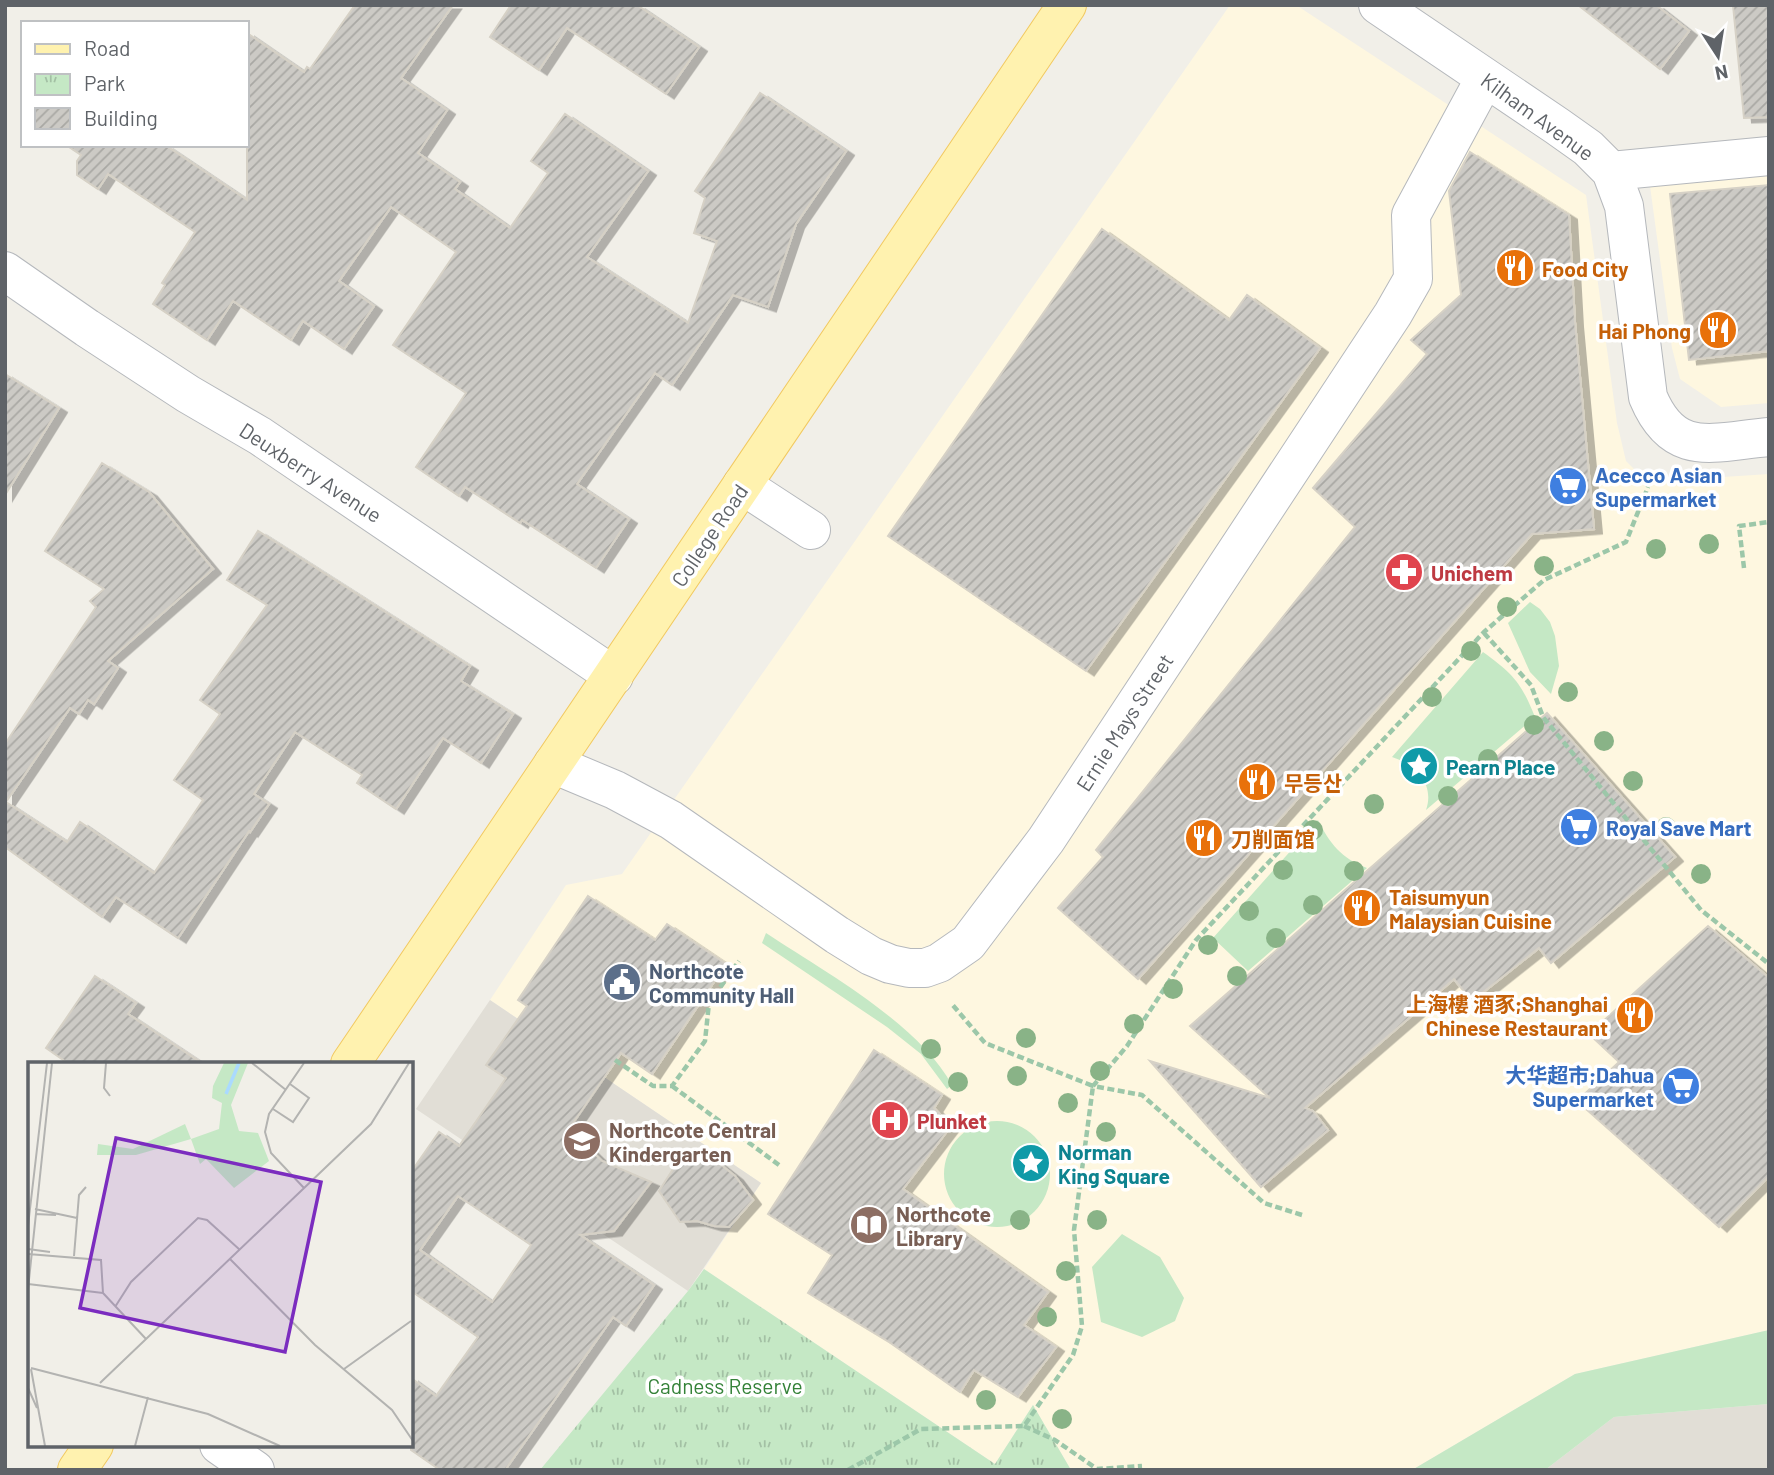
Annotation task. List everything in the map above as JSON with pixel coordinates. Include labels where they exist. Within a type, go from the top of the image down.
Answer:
[{"type":"main road","name":"College Road","points":[[351,1062],[1067,5]]},
{"type":"main road","points":[[77,1470],[93,1447]]},
{"type":"street","name":"Kilham Avenue","points":[[1378,5],[1588,148],[1611,171],[1624,206],[1648,397],[1656,415],[1669,432],[1684,440],[1704,442],[1769,437]]},
{"type":"street","name":"Ernie Mays Street","points":[[925,968],[952,956],[968,943],[1046,840],[1393,314],[1413,278],[1411,215],[1485,78]]},
{"type":"street","points":[[1611,171],[1769,156]]},
{"type":"street","name":"Deuxberry Avenue","points":[[5,271],[188,394],[260,436],[614,676]]},
{"type":"street","points":[[743,485],[811,530]]},
{"type":"street","points":[[553,764],[615,790],[671,820],[871,956],[890,964],[925,968]]},
{"type":"street","points":[[222,1447],[255,1470]]},
{"type":"path","points":[[1024,1426],[1073,1355],[1082,1326],[1074,1230],[1093,1086],[1127,1046],[1196,940],[1484,632],[1544,580],[1626,542],[1648,487]]},
{"type":"path","points":[[1744,568],[1739,526],[1769,522]]},
{"type":"path","points":[[1484,632],[1531,685],[1543,717],[1701,910],[1769,964]]},
{"type":"path","points":[[671,1086],[705,1041],[709,1003],[739,961]]},
{"type":"path","points":[[925,968],[985,1043],[1093,1086],[1142,1096],[1264,1203],[1302,1215]]},
{"type":"path","points":[[615,1060],[653,1086],[671,1086],[779,1165]]},
{"type":"path","points":[[848,1470],[921,1429],[1024,1426],[1055,1440],[1089,1467],[1097,1469],[1142,1466]]},
{"type":"shaded area","points":[[1230,5],[1296,5],[1586,195],[1617,423],[1626,461],[1647,482],[1769,474],[1769,1330],[1575,1374],[1412,1470],[1071,1470],[1033,1405],[995,1464],[704,1269],[761,1183],[490,1000],[566,885],[622,874]]},
{"type":"shaded area","points":[[1769,173],[1769,403],[1721,407],[1680,379],[1672,348],[1650,186]]},
{"type":"shaded area","name":"Northcote Central Kindergarten","points":[[490,1000],[761,1183],[688,1291],[416,1109]]},
{"type":"shaded area","points":[[1769,1404],[1769,1470],[1545,1470],[1614,1417]]},
{"type":"green space","points":[[1530,602],[1540,609],[1550,622],[1555,636],[1559,666],[1551,694],[1530,672],[1508,623]]},
{"type":"green space","points":[[1483,652],[1515,680],[1535,717],[1426,810],[1426,784],[1416,770],[1392,757]]},
{"type":"green space","points":[[1318,820],[1337,849],[1350,860],[1367,868],[1248,971],[1213,938]]},
{"type":"green space","points":[[766,933],[842,982],[894,1020],[937,1062],[952,1085],[947,1089],[921,1054],[887,1027],[762,943]]},
{"type":"green space","points":[[997,1121],[1017,1125],[1034,1137],[1046,1154],[1050,1174],[1046,1194],[1034,1211],[1017,1223],[997,1227],[977,1223],[960,1211],[948,1194],[944,1174],[948,1154],[960,1137],[977,1125]]},
{"type":"green space","points":[[1122,1234],[1160,1257],[1184,1298],[1175,1321],[1142,1337],[1101,1322],[1092,1267]]},
{"type":"green space","name":"Cadness Reserve","points":[[704,1269],[995,1464],[1033,1405],[1071,1470],[540,1470]]},
{"type":"green space","points":[[1769,1330],[1769,1404],[1614,1417],[1545,1470],[1412,1470],[1575,1374]]},
{"type":"building","points":[[355,5],[453,5],[401,78],[447,110],[418,153],[460,182],[455,189],[510,228],[548,173],[531,161],[565,114],[648,171],[587,257],[688,323],[717,241],[694,233],[705,198],[695,191],[760,93],[846,151],[796,224],[768,307],[733,295],[672,385],[655,373],[577,484],[629,519],[596,568],[465,487],[459,496],[416,467],[466,393],[393,345],[456,252],[391,207],[339,281],[374,306],[344,349],[303,321],[291,340],[233,301],[207,340],[153,304],[165,285],[162,283],[195,232],[108,174],[98,189],[77,175],[77,161],[81,155],[69,147],[168,147],[247,200],[248,34],[304,72],[307,67],[310,69]]},
{"type":"building","points":[[511,5],[637,5],[699,47],[666,94],[567,28],[539,70],[490,37]]},
{"type":"building","points":[[1578,5],[1656,5],[1689,31],[1660,69]]},
{"type":"building","points":[[1733,5],[1769,5],[1769,117],[1744,118]]},
{"type":"building","points":[[1470,152],[1569,215],[1575,322],[1594,529],[1532,534],[1138,979],[1058,908],[1103,857],[1096,850],[1355,527],[1313,488],[1427,354],[1411,340],[1461,295],[1449,191]]},
{"type":"building","points":[[1769,185],[1769,351],[1689,360],[1670,194]]},
{"type":"building","points":[[1102,229],[1229,320],[1247,295],[1320,348],[1086,671],[888,536]]},
{"type":"building","points":[[5,374],[59,408],[5,495]]},
{"type":"building","points":[[102,463],[149,492],[213,569],[108,661],[118,668],[94,704],[88,700],[79,714],[70,708],[6,802],[67,842],[80,822],[154,873],[203,800],[174,780],[220,714],[200,700],[267,605],[227,580],[258,531],[470,666],[461,681],[513,714],[481,763],[443,738],[396,809],[357,783],[362,775],[295,732],[254,794],[269,804],[178,938],[116,897],[102,917],[5,847],[5,744],[96,607],[90,601],[104,589],[45,551]]},
{"type":"building","points":[[1547,713],[1675,857],[1551,963],[1539,948],[1472,1001],[1454,979],[1305,1108],[1313,1111],[1328,1130],[1261,1187],[1150,1061],[1270,1098],[1190,1026]]},
{"type":"building","points":[[588,896],[655,940],[667,924],[726,964],[652,1074],[621,1053],[569,1129],[602,1161],[651,1182],[614,1231],[580,1235],[654,1285],[626,1326],[613,1317],[505,1470],[440,1470],[411,1450],[413,1379],[436,1396],[478,1337],[413,1292],[413,1169],[439,1132],[459,1146],[506,1078],[486,1065],[527,1006],[518,1000]],"holes":[[[458,1196],[531,1245],[492,1302],[420,1250]]]},
{"type":"building","name":"大华超市;Dahua Supermarket","points":[[1708,926],[1769,978],[1769,1176],[1719,1227],[1577,1101],[1619,1062],[1589,1034]]},
{"type":"building","points":[[95,976],[136,1003],[128,1014],[200,1062],[66,1062],[46,1048]]},
{"type":"building","name":"Northcote Library","points":[[874,1050],[942,1095],[934,1108],[951,1126],[903,1189],[1048,1292],[1024,1325],[1056,1347],[1018,1397],[974,1370],[960,1392],[889,1342],[808,1293],[832,1255],[768,1214]]},
{"type":"building","points":[[684,1152],[698,1158],[715,1160],[735,1176],[753,1200],[729,1227],[697,1221],[680,1222],[659,1191]]},
{"type":"place","name":"Food City","points":[[1515,268]]},
{"type":"place","name":"Hai Phong","points":[[1718,330]]},
{"type":"place","name":"Acecco Asian Supermarket","points":[[1568,486]]},
{"type":"place","name":"Unichem","points":[[1404,572]]},
{"type":"place","name":"Pearn Place","points":[[1419,766]]},
{"type":"place","name":"무등산","points":[[1257,782]]},
{"type":"place","name":"Royal Save Mart","points":[[1579,827]]},
{"type":"place","name":"刀削面馆","points":[[1204,838]]},
{"type":"place","name":"Taisumyun Malaysian Cuisine","points":[[1362,908]]},
{"type":"place","name":"Northcote Community Hall","points":[[622,982]]},
{"type":"place","name":"上海樓 酒豕;Shanghai Chinese Restaurant","points":[[1635,1015]]},
{"type":"place","name":"大华超市;Dahua Supermarket","points":[[1681,1086]]},
{"type":"place","name":"Plunket","points":[[890,1120]]},
{"type":"place","name":"Northcote Central Kindergarten","points":[[582,1141]]},
{"type":"place","name":"Norman King Square","points":[[1031,1163]]},
{"type":"place","name":"Northcote Library","points":[[869,1225]]}]
